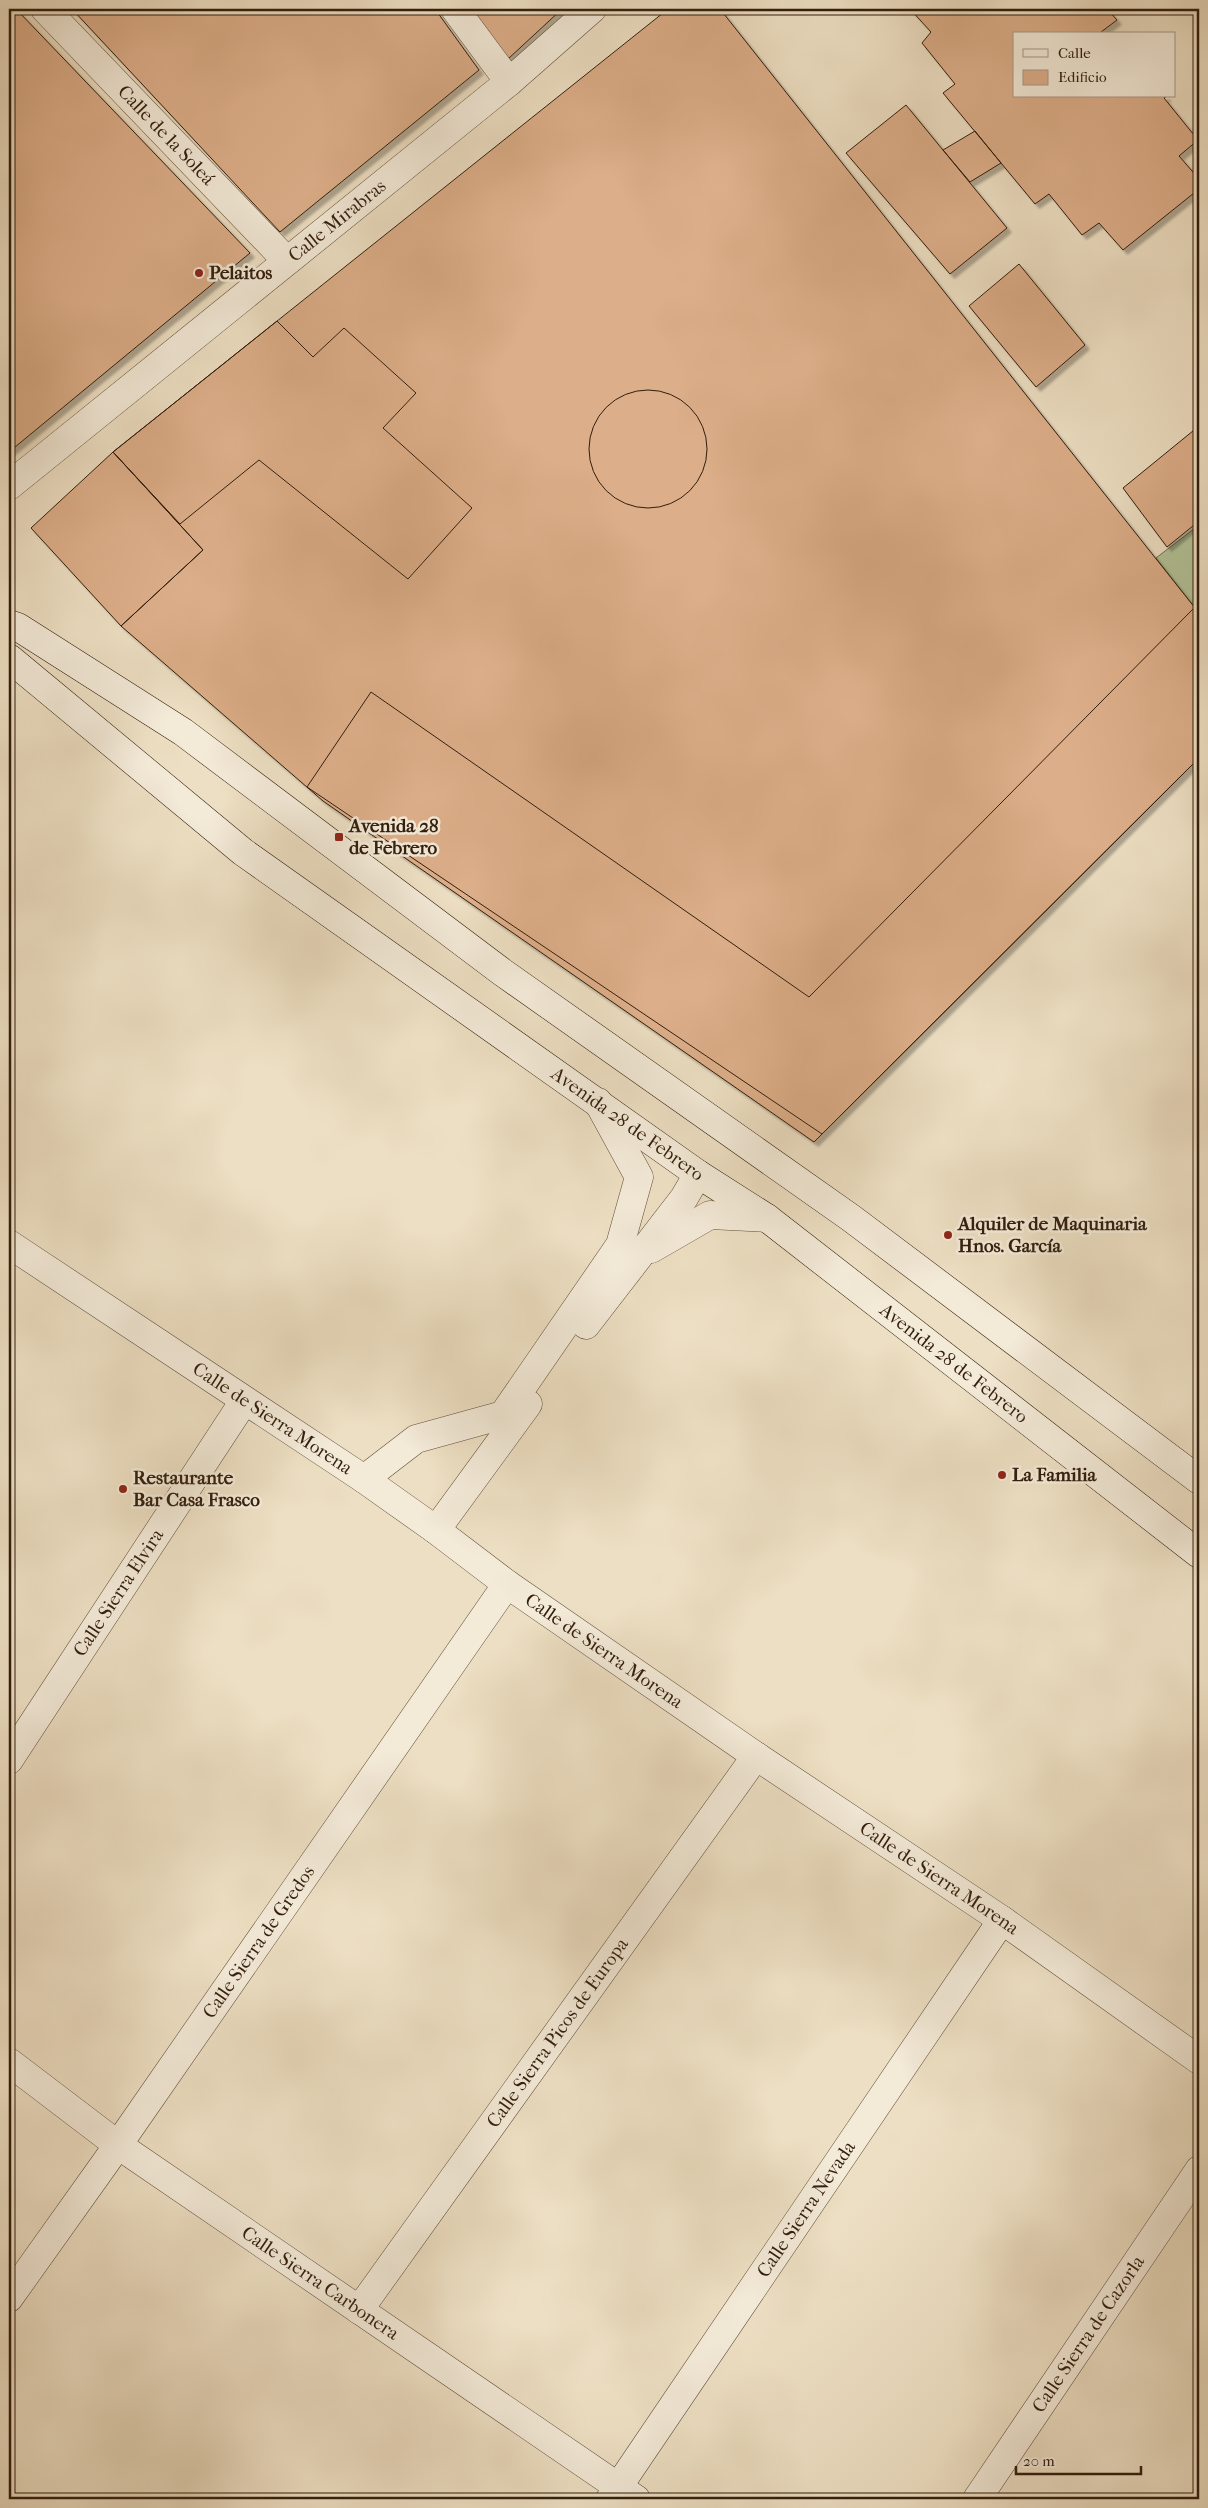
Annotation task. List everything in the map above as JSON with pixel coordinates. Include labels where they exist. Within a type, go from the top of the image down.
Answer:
[{"type":"street","name":"Calle de la Soleá","points":[[45,9],[287,261]]},
{"type":"street","points":[[455,9],[509,82]]},
{"type":"street","name":"Calle Mirabras","points":[[9,486],[509,82],[592,9]]},
{"type":"street","points":[[9,624],[183,732],[502,972],[851,1218],[1199,1480]]},
{"type":"street","name":"Avenida 28 de Febrero","points":[[9,658],[243,852],[698,1174],[767,1218],[1199,1554]]},
{"type":"street","points":[[364,1479],[416,1439],[503,1415],[620,1245],[639,1177],[598,1102]]},
{"type":"street","points":[[436,1530],[637,1257],[684,1198],[698,1174]]},
{"type":"street","points":[[637,1257],[710,1215],[767,1218]]},
{"type":"street","name":"Calle de Sierra Morena","points":[[9,1244],[364,1479],[436,1530],[507,1584],[756,1756],[1002,1920],[1199,2060]]},
{"type":"street","name":"Calle Sierra Elvira","points":[[9,1760],[244,1401]]},
{"type":"street","name":"Calle Sierra de Gredos","points":[[9,2298],[118,2145],[507,1584]]},
{"type":"street","name":"Calle Sierra Picos de Europa","points":[[359,2310],[756,1756]]},
{"type":"street","name":"Calle Sierra Nevada","points":[[622,2495],[1002,1920]]},
{"type":"street","name":"Calle Sierra Carbonera","points":[[9,2062],[118,2145],[359,2310],[622,2495]]},
{"type":"street","name":"Calle Sierra de Cazorla","points":[[977,2499],[1199,2170]]},
{"type":"green space","points":[[1199,525],[1199,613],[1156,558]]},
{"type":"building","points":[[9,9],[16,9],[250,253],[9,452]]},
{"type":"building","points":[[72,9],[435,9],[479,70],[280,232]]},
{"type":"building","points":[[471,9],[562,9],[508,59]]},
{"type":"building","points":[[668,9],[720,9],[1199,613],[1199,758],[814,1142],[323,801],[121,626],[203,550],[113,452]]},
{"type":"building","points":[[910,9],[1107,9],[1117,20],[1101,32],[1013,32],[1013,98],[1164,98],[1198,140],[1179,156],[1199,179],[1199,189],[1123,250],[1099,223],[1082,235],[1049,194],[1035,204],[943,93],[955,84],[922,43],[931,32]]},
{"type":"building","points":[[906,105],[1007,228],[950,274],[846,153]]},
{"type":"building","points":[[975,131],[1001,163],[970,182],[943,150]]},
{"type":"building","points":[[1019,264],[1085,345],[1036,387],[969,306]]},
{"type":"building","points":[[277,321],[313,357],[344,328],[416,393],[383,428],[472,508],[408,579],[259,460],[180,524],[113,452]]},
{"type":"building","points":[[648,390],[671,394],[690,407],[703,426],[707,449],[703,472],[690,491],[671,504],[648,508],[625,504],[606,491],[593,472],[589,449],[593,426],[606,407],[625,394]]},
{"type":"building","points":[[1199,426],[1199,521],[1167,547],[1123,488]]},
{"type":"building","points":[[113,452],[203,550],[121,626],[31,528]]},
{"type":"building","points":[[1195,607],[1199,613],[1199,758],[822,1134],[307,787],[371,692],[809,997]]},
{"type":"place","name":"Pelaitos","points":[[199,273]]},
{"type":"place","name":"Avenida 28 de Febrero","points":[[339,837]]},
{"type":"place","name":"Alquiler de Maquinaria Hnos. García","points":[[948,1235]]},
{"type":"place","name":"La Familia","points":[[1002,1475]]},
{"type":"place","name":"Restaurante Bar Casa Frasco","points":[[123,1489]]}]
